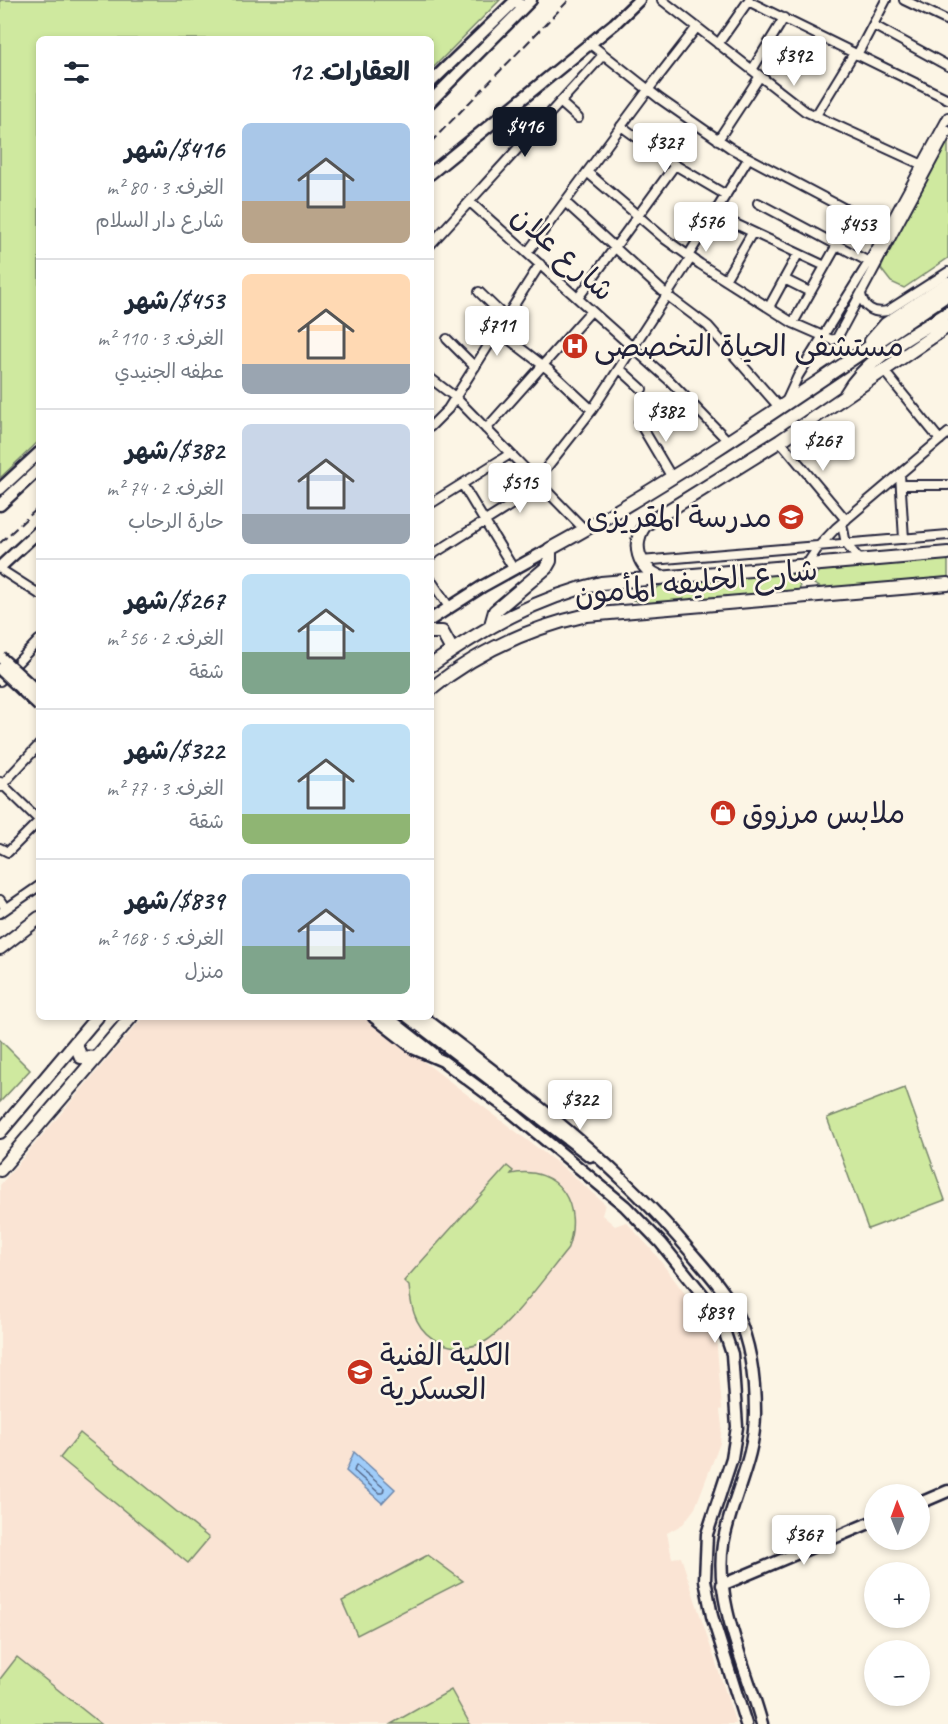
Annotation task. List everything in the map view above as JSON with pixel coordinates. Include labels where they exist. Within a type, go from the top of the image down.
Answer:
[{"type":"main road","points":[[434,171],[639,0]]},
{"type":"main road","points":[[434,80],[524,3]]},
{"type":"main road","points":[[434,98],[524,3]]},
{"type":"main road","points":[[865,349],[886,324],[948,283]]},
{"type":"main road","points":[[434,617],[513,568],[585,530],[728,441],[948,294]]},
{"type":"main road","points":[[844,398],[871,363],[948,313]]},
{"type":"main road","points":[[660,577],[640,561],[637,542],[641,530],[650,521],[780,441],[948,326]]},
{"type":"main road","points":[[0,489],[36,463]]},
{"type":"main road","points":[[0,505],[36,463]]},
{"type":"main road","points":[[1,570],[36,534]]},
{"type":"main road","points":[[1,570],[36,542]]},
{"type":"main road","points":[[491,626],[495,611],[546,568],[550,561],[550,549]]},
{"type":"main road","name":"شارع الخليفه المأمون","points":[[434,663],[491,626],[534,603],[571,590],[618,580],[948,553]]},
{"type":"main road","name":"شارع الخليفه المأمون","points":[[434,687],[475,658],[507,641],[552,624],[587,615],[948,584]]},
{"type":"main road","points":[[434,632],[442,632],[452,651]]},
{"type":"main road","points":[[0,657],[36,691]]},
{"type":"main road","points":[[0,669],[36,703]]},
{"type":"main road","points":[[0,948],[36,920]]},
{"type":"main road","points":[[0,1132],[94,1020]]},
{"type":"main road","points":[[0,1170],[128,1020]]},
{"type":"main road","points":[[378,1020],[415,1049],[443,1061]]},
{"type":"main road","points":[[393,1020],[625,1206],[661,1243],[710,1301],[723,1322],[733,1362],[737,1427],[732,1458],[707,1534],[705,1580],[712,1616],[746,1724]]},
{"type":"main road","points":[[412,1020],[606,1165]]},
{"type":"main road","points":[[427,1020],[570,1129],[674,1232],[718,1284],[733,1307],[747,1342],[754,1395],[754,1437],[749,1462],[725,1536],[722,1585],[728,1613],[762,1724]]},
{"type":"main road","points":[[75,1043],[81,1057],[96,1058]]},
{"type":"main road","points":[[42,1082],[55,1086],[61,1098]]},
{"type":"main road","points":[[930,1499],[948,1491]]},
{"type":"main road","points":[[722,1585],[864,1525]]},
{"type":"street","points":[[662,0],[815,117],[926,166]]},
{"type":"street","points":[[815,117],[856,54],[886,0]]},
{"type":"street","points":[[904,0],[948,21]]},
{"type":"street","points":[[718,44],[749,1],[948,99]]},
{"type":"street","points":[[752,70],[784,18]]},
{"type":"street","points":[[873,25],[948,66]]},
{"type":"street","points":[[527,254],[697,27]]},
{"type":"street","points":[[589,43],[648,90],[748,159],[887,231]]},
{"type":"street","points":[[434,241],[603,55]]},
{"type":"street","points":[[718,140],[760,76]]},
{"type":"street","points":[[560,102],[578,118]]},
{"type":"street","points":[[588,172],[689,257],[793,323],[829,340],[837,338],[861,294],[926,166],[948,117]]},
{"type":"street","points":[[621,126],[675,165],[726,195]]},
{"type":"street","points":[[565,202],[668,296],[708,326],[782,405],[948,131]]},
{"type":"street","points":[[434,553],[538,484],[592,410],[668,296],[748,159]]},
{"type":"street","points":[[578,298],[675,165]]},
{"type":"street","name":"شارع علان","points":[[470,202],[700,410],[728,441]]},
{"type":"street","points":[[758,203],[869,262]]},
{"type":"street","points":[[714,214],[825,266]]},
{"type":"street","points":[[725,280],[752,233]]},
{"type":"street","points":[[793,323],[837,244]]},
{"type":"street","points":[[769,307],[798,254]]},
{"type":"street","points":[[434,424],[441,419],[540,264]]},
{"type":"street","points":[[861,294],[868,308],[886,312],[948,272]]},
{"type":"street","points":[[784,279],[810,292]]},
{"type":"street","points":[[479,292],[506,318]]},
{"type":"street","points":[[486,429],[591,310]]},
{"type":"street","points":[[498,331],[543,365],[592,410]]},
{"type":"street","points":[[447,339],[475,367]]},
{"type":"street","points":[[620,369],[642,389]]},
{"type":"street","points":[[884,371],[940,440]]},
{"type":"street","points":[[434,381],[455,397],[585,530]]},
{"type":"street","points":[[639,422],[671,476]]},
{"type":"street","points":[[807,564],[819,546],[844,521],[948,433]]},
{"type":"street","points":[[780,441],[844,521],[846,544],[860,560]]},
{"type":"street","points":[[434,501],[510,454]]},
{"type":"street","points":[[900,474],[904,539]]},
{"type":"street","points":[[462,483],[513,568]]},
{"type":"street","points":[[901,485],[948,485]]},
{"type":"street","points":[[640,561],[948,535]]},
{"type":"street","points":[[1,570],[36,592]]},
{"type":"street","points":[[434,585],[449,607]]},
{"type":"street","points":[[0,681],[36,643]]},
{"type":"street","points":[[0,657],[36,691]]},
{"type":"street","points":[[36,748],[1,784],[36,818]]},
{"type":"street","points":[[0,848],[4,852],[10,851],[36,824]]},
{"type":"street","points":[[0,900],[3,911],[36,888]]},
{"type":"shaded area","name":"الكلية الفنية العسكرية","points":[[140,1020],[369,1020],[564,1168],[605,1204],[602,1215],[615,1226],[626,1222],[652,1250],[716,1335],[722,1409],[720,1410],[722,1426],[720,1443],[695,1508],[683,1524],[667,1533],[672,1558],[681,1557],[736,1724],[0,1724],[0,1185]]},
{"type":"green space","points":[[0,0],[500,0],[434,67],[434,36],[36,36],[36,444],[0,478]]},
{"type":"green space","points":[[948,137],[948,258],[904,288],[891,282],[881,269],[890,245]]},
{"type":"green space","points":[[948,559],[948,577],[823,589],[814,584],[814,578],[820,571]]},
{"type":"green space","points":[[790,573],[798,577],[800,588],[795,593],[651,604],[633,600],[666,583]]},
{"type":"green space","points":[[0,1040],[30,1070],[0,1102]]},
{"type":"green space","points":[[905,1088],[945,1200],[868,1229],[827,1118]]},
{"type":"green space","points":[[507,1166],[513,1171],[511,1174],[528,1173],[543,1176],[555,1182],[564,1192],[570,1204],[572,1219],[567,1250],[517,1312],[495,1334],[476,1345],[458,1347],[446,1345],[433,1339],[421,1327],[411,1304],[409,1286],[404,1281]]},
{"type":"green space","points":[[80,1433],[209,1538],[188,1563],[60,1458]]},
{"type":"green space","points":[[428,1555],[463,1581],[357,1635],[342,1601]]},
{"type":"green space","points":[[17,1657],[101,1724],[0,1724],[0,1679]]},
{"type":"green space","points":[[451,1690],[470,1724],[391,1724]]},
{"type":"water","points":[[354,1452],[395,1489],[382,1503],[346,1471]]},
{"type":"railway","points":[[434,139],[569,0]]},
{"type":"railway","points":[[0,543],[36,510]]},
{"type":"place","name":"مستشفى الحياة التخصصى","points":[[575,346]]},
{"type":"place","name":"مدرسة المقريزى","points":[[791,517]]},
{"type":"place","name":"ملابس مرزوق","points":[[723,813]]},
{"type":"place","name":"الكلية الفنية العسكرية","points":[[360,1372]]}]
